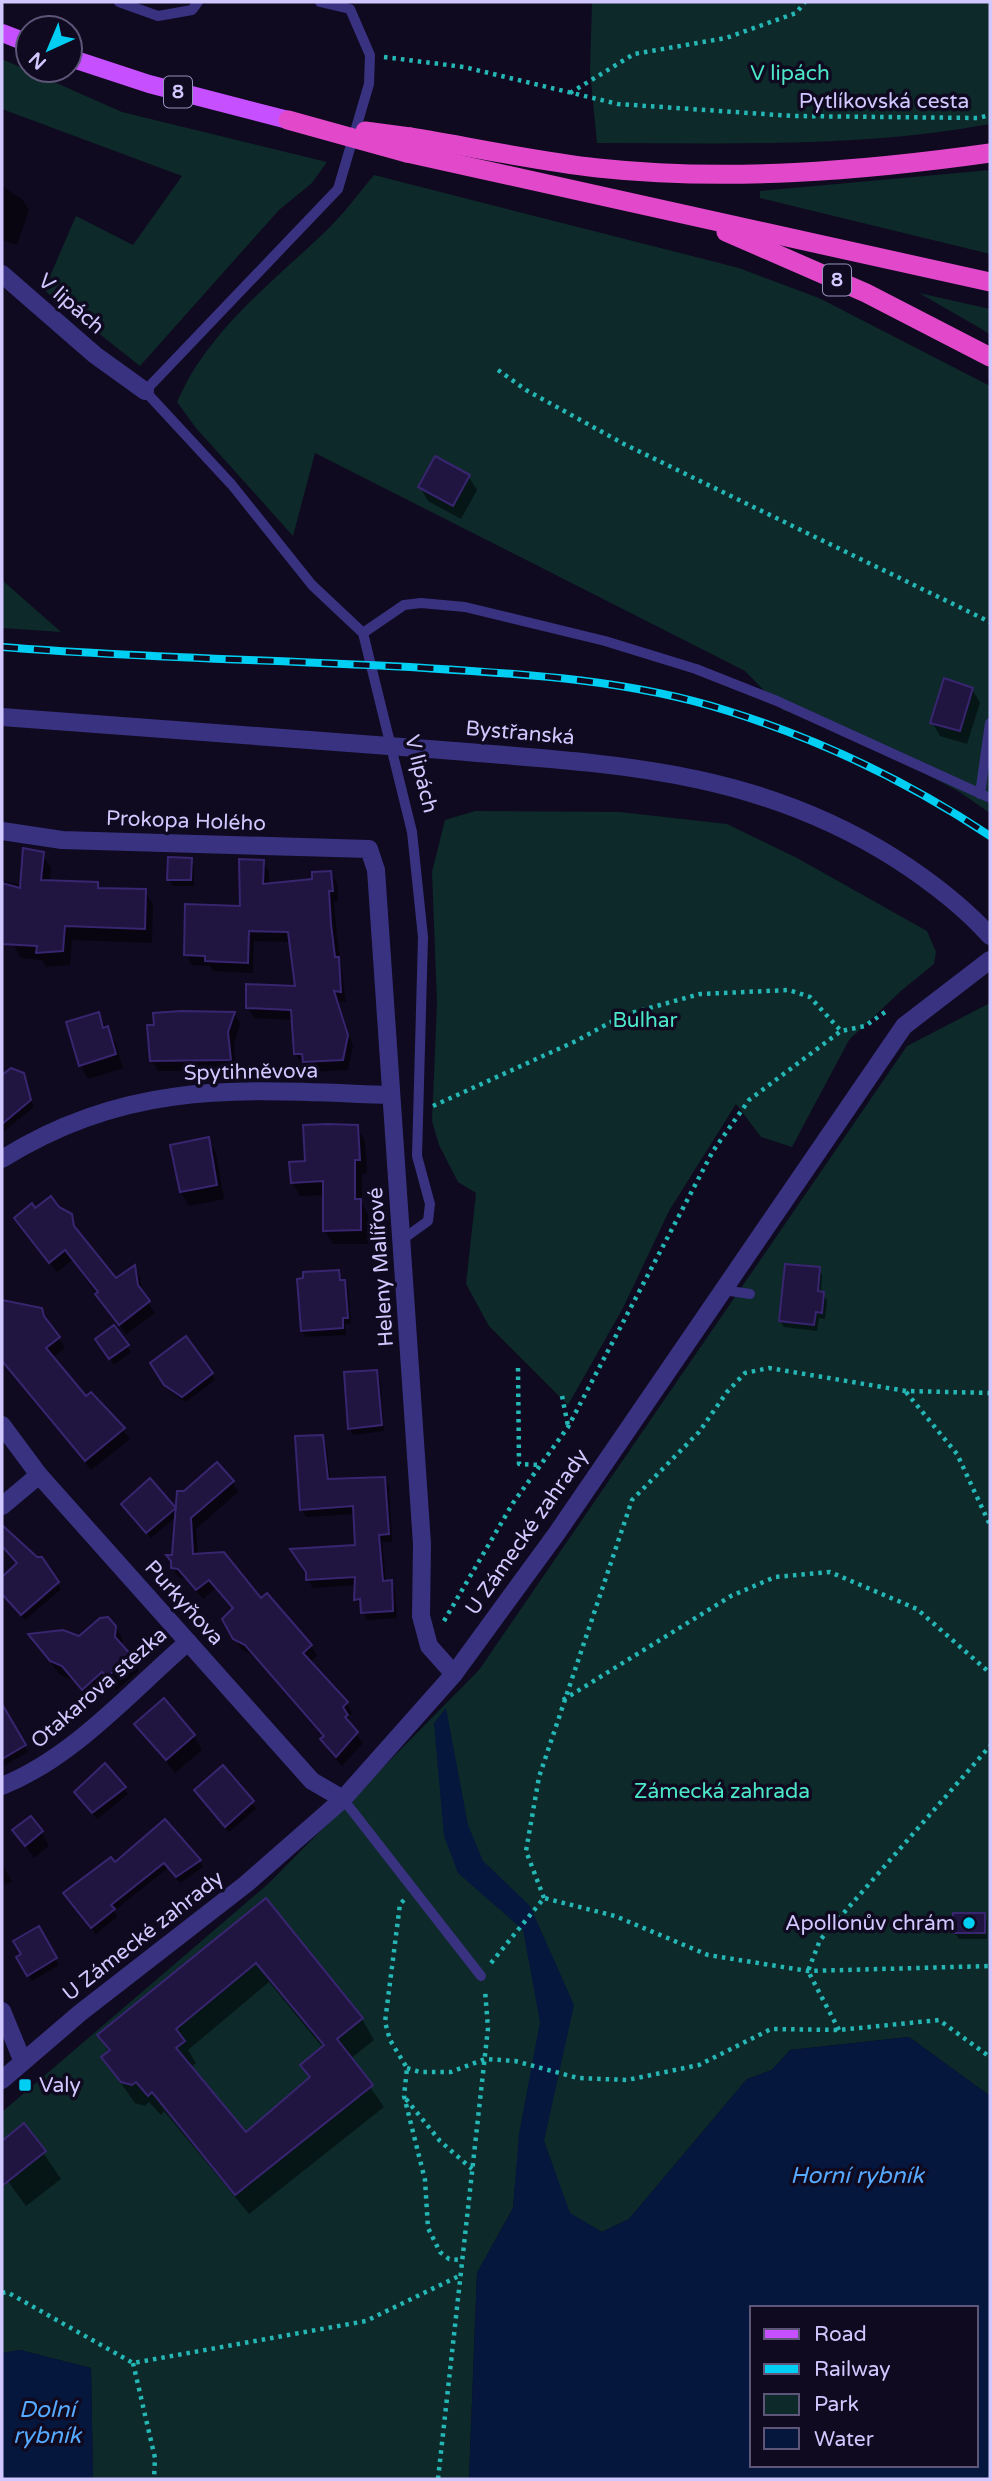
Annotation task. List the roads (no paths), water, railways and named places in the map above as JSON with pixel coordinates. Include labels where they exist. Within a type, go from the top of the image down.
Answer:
[{"type":"highway","name":"8","points":[[288,120],[408,145],[680,212],[990,282]]},
{"type":"highway","points":[[408,145],[638,171],[723,173],[853,168],[990,153]]},
{"type":"highway","name":"8","points":[[680,212],[866,293],[990,357]]},
{"type":"main road","name":"8","points":[[84,63],[149,84],[288,120]]},
{"type":"street","name":"V lipách","points":[[2,274],[95,355],[145,391]]},
{"type":"street","name":"Bystřanská","points":[[2,717],[442,750],[661,771],[759,794],[804,811],[878,848],[949,898],[990,936]]},
{"type":"street","name":"Prokopa Holého","points":[[2,831],[62,840],[369,849]]},
{"type":"street","name":"Heleny Malířové","points":[[369,849],[376,870],[389,1095],[403,1239],[422,1544],[421,1616],[429,1646],[454,1674]]},
{"type":"street","name":"U Zámecké zahrady","points":[[2,2080],[80,2013],[246,1884],[343,1799],[454,1674],[557,1533],[904,1026],[990,960]]},
{"type":"street","name":"Spytihněvova","points":[[2,1159],[42,1134],[125,1103],[204,1092],[389,1095]]},
{"type":"street","name":"Purkyňova","points":[[2,1425],[39,1475],[312,1781],[343,1799]]},
{"type":"street","points":[[2,1506],[39,1475]]},
{"type":"street","name":"Otakarova stezka","points":[[2,1786],[53,1759],[188,1642]]},
{"type":"street","points":[[2,2011],[23,2062]]},
{"type":"lane","points":[[119,2],[158,16],[192,10],[198,2]]},
{"type":"lane","points":[[320,2],[350,9]]},
{"type":"lane","points":[[350,9],[359,2]]},
{"type":"lane","points":[[145,391],[338,190],[369,84],[370,55],[350,9]]},
{"type":"lane","name":"V lipách","points":[[145,391],[232,485],[312,585],[363,633],[412,832],[424,937],[417,1156],[430,1204],[428,1221],[403,1239]]},
{"type":"lane","points":[[363,633],[404,605],[421,603],[465,607],[605,641],[696,669],[777,701],[985,796],[990,723]]},
{"type":"lane","points":[[724,1290],[750,1294]]},
{"type":"lane","points":[[343,1799],[481,1976]]},
{"type":"water","name":"Horní rybník","points":[[446,1708],[468,1825],[483,1861],[530,1906],[574,2005],[544,2141],[570,2213],[602,2232],[629,2219],[747,2079],[772,2070],[790,2050],[909,2037],[990,2096],[990,2479],[469,2479],[477,2273],[513,2208],[519,2134],[540,2022],[523,1930],[458,1873],[444,1836],[434,1723]]},
{"type":"water","name":"Dolní rybník","points":[[20,2350],[91,2368],[93,2479],[2,2479],[2,2353]]},
{"type":"railway","points":[[2,647],[501,673],[578,680],[654,692],[691,700],[763,722],[830,749],[896,780],[990,836]]},
{"type":"place","name":"Apollonův chrám","points":[[969,1923]]},
{"type":"place","name":"Valy","points":[[25,2085]]},
{"type":"park label","name":"Bulhar","points":[[645,1020]]},
{"type":"park label","name":"Zámecká zahrada","points":[[722,1791]]}]
